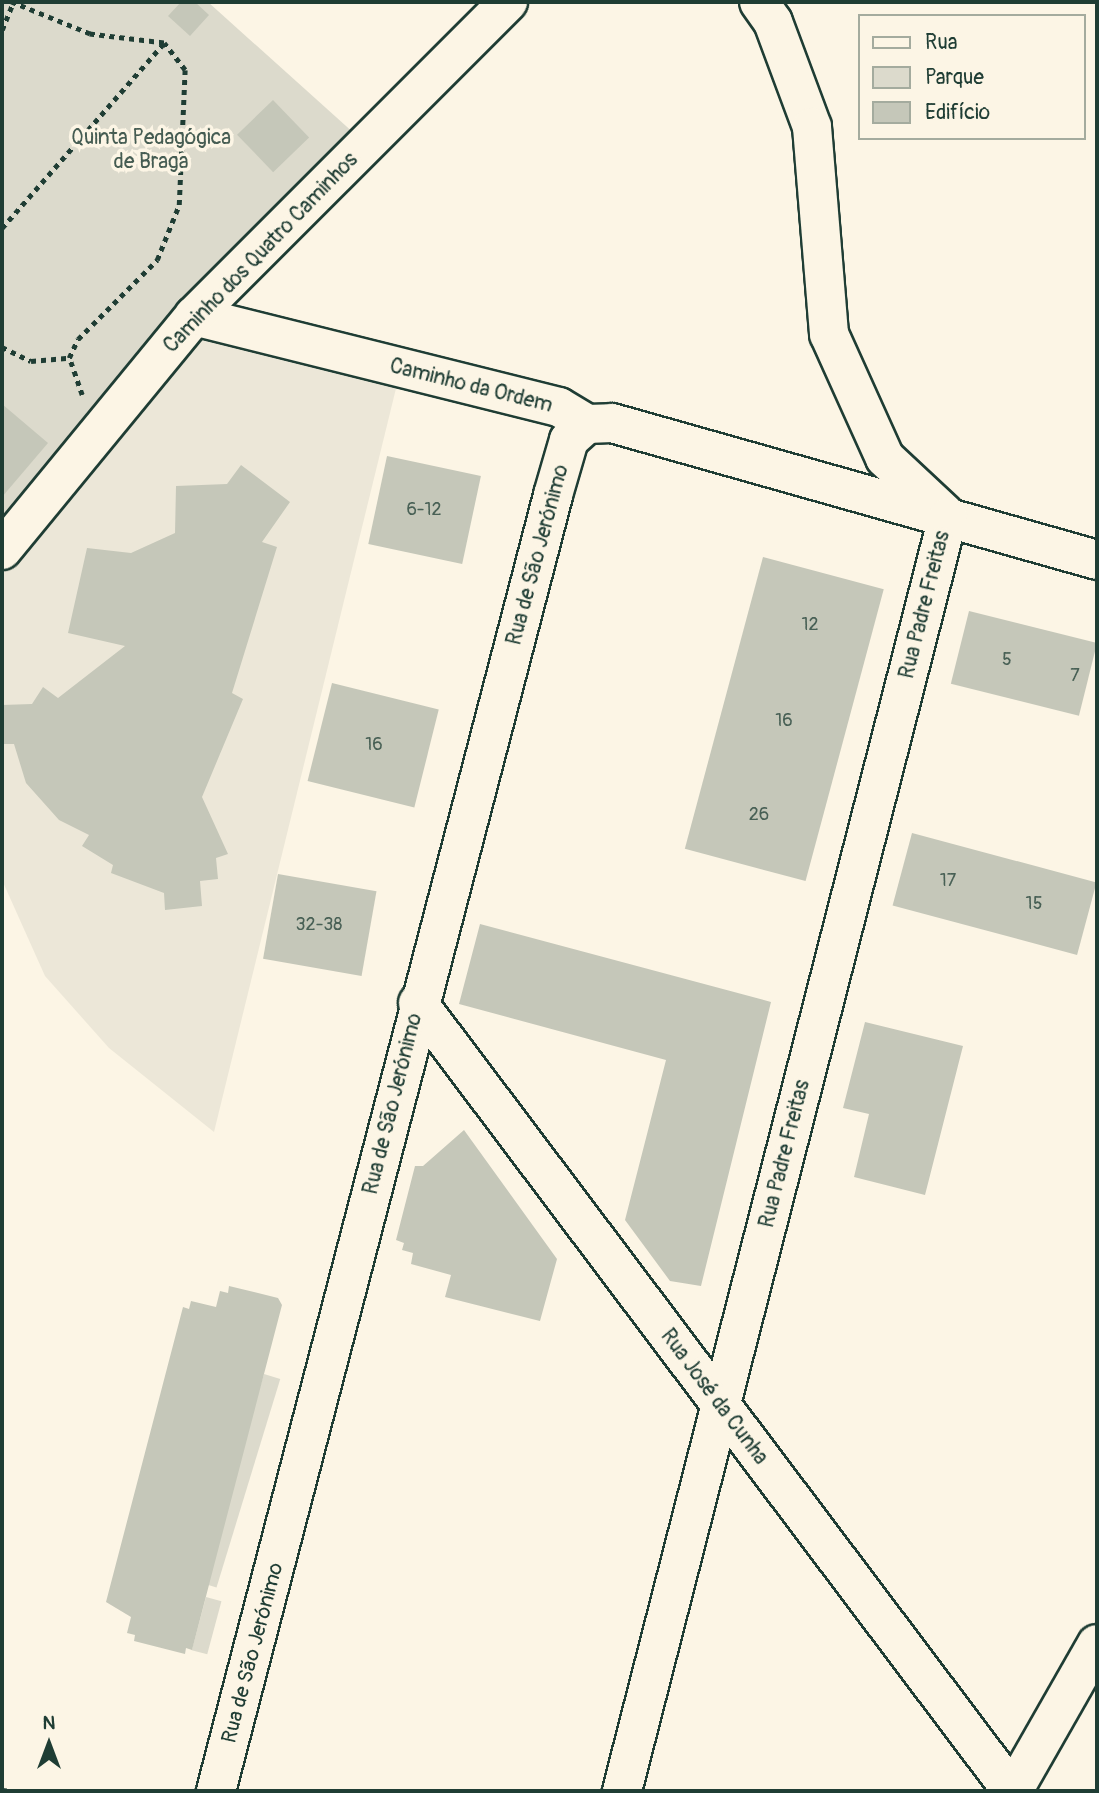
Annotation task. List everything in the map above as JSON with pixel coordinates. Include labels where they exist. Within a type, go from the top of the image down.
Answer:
[{"type":"street","name":"Caminho dos Quatro Caminhos","points":[[2,550],[194,316],[508,2]]},
{"type":"street","name":"Caminho da Ordem","points":[[759,2],[773,22],[812,127],[829,334],[885,458],[948,517]]},
{"type":"street","name":"Caminho da Ordem","points":[[194,316],[559,407],[587,424],[612,423],[1097,560]]},
{"type":"street","name":"Rua de São Jerónimo","points":[[216,1791],[418,1003],[563,462],[569,440],[587,424]]},
{"type":"street","name":"Rua Padre Freitas","points":[[622,1791],[948,517]]},
{"type":"street","name":"Rua José da Cunha","points":[[418,1003],[1012,1791]]},
{"type":"street","points":[[1012,1791],[1097,1644]]},
{"type":"path","points":[[2,30],[12,3],[90,34],[164,43],[185,71],[179,205],[157,260],[78,339],[69,358],[75,385],[85,401]]},
{"type":"path","points":[[2,228],[164,43]]},
{"type":"path","points":[[2,347],[31,361],[69,358]]},
{"type":"path","points":[[2,1790],[12,1791]]},
{"type":"shaded area","points":[[194,316],[401,368],[214,1132],[109,1048],[45,976],[2,880],[2,550]]},
{"type":"green space","name":"Quinta Pedagógica de Braga","points":[[2,2],[208,2],[366,144],[2,550]]},
{"type":"green space","points":[[264,1374],[280,1379],[217,1587],[200,1582]]},
{"type":"green space","points":[[206,1597],[221,1601],[207,1654],[192,1650]]},
{"type":"building","points":[[181,2],[195,2],[209,15],[190,36],[168,16]]},
{"type":"building","points":[[273,100],[309,137],[273,172],[237,135]]},
{"type":"building","points":[[2,404],[48,443],[2,497]]},
{"type":"building","points":[[387,456],[481,476],[462,564],[368,544]]},
{"type":"building","points":[[241,465],[290,502],[262,542],[277,547],[232,693],[243,699],[202,797],[228,854],[216,858],[218,879],[200,881],[202,906],[165,910],[164,893],[111,873],[113,865],[82,846],[89,835],[59,820],[26,783],[14,744],[2,744],[2,705],[32,704],[43,687],[58,698],[125,646],[68,633],[87,548],[131,553],[175,533],[176,486],[227,484]]},
{"type":"building","points":[[763,557],[884,589],[806,881],[685,849]]},
{"type":"building","points":[[969,611],[1097,643],[1079,716],[951,684]]},
{"type":"building","points":[[332,683],[439,710],[414,808],[308,781]]},
{"type":"building","points":[[912,833],[1096,882],[1077,955],[893,905]]},
{"type":"building","points":[[278,874],[376,891],[362,976],[263,959]]},
{"type":"building","points":[[480,924],[771,1002],[701,1286],[670,1281],[625,1220],[666,1060],[459,1004]]},
{"type":"building","points":[[865,1022],[963,1046],[925,1195],[854,1177],[869,1114],[843,1108]]},
{"type":"building","points":[[464,1130],[557,1259],[540,1321],[445,1297],[451,1275],[411,1264],[413,1253],[402,1250],[404,1243],[396,1240],[415,1166],[423,1166]]},
{"type":"building","points":[[229,1286],[278,1298],[282,1305],[192,1650],[186,1648],[185,1654],[134,1641],[135,1635],[127,1633],[131,1617],[106,1602],[183,1307],[189,1309],[191,1301],[216,1307],[220,1291],[228,1293]]}]
